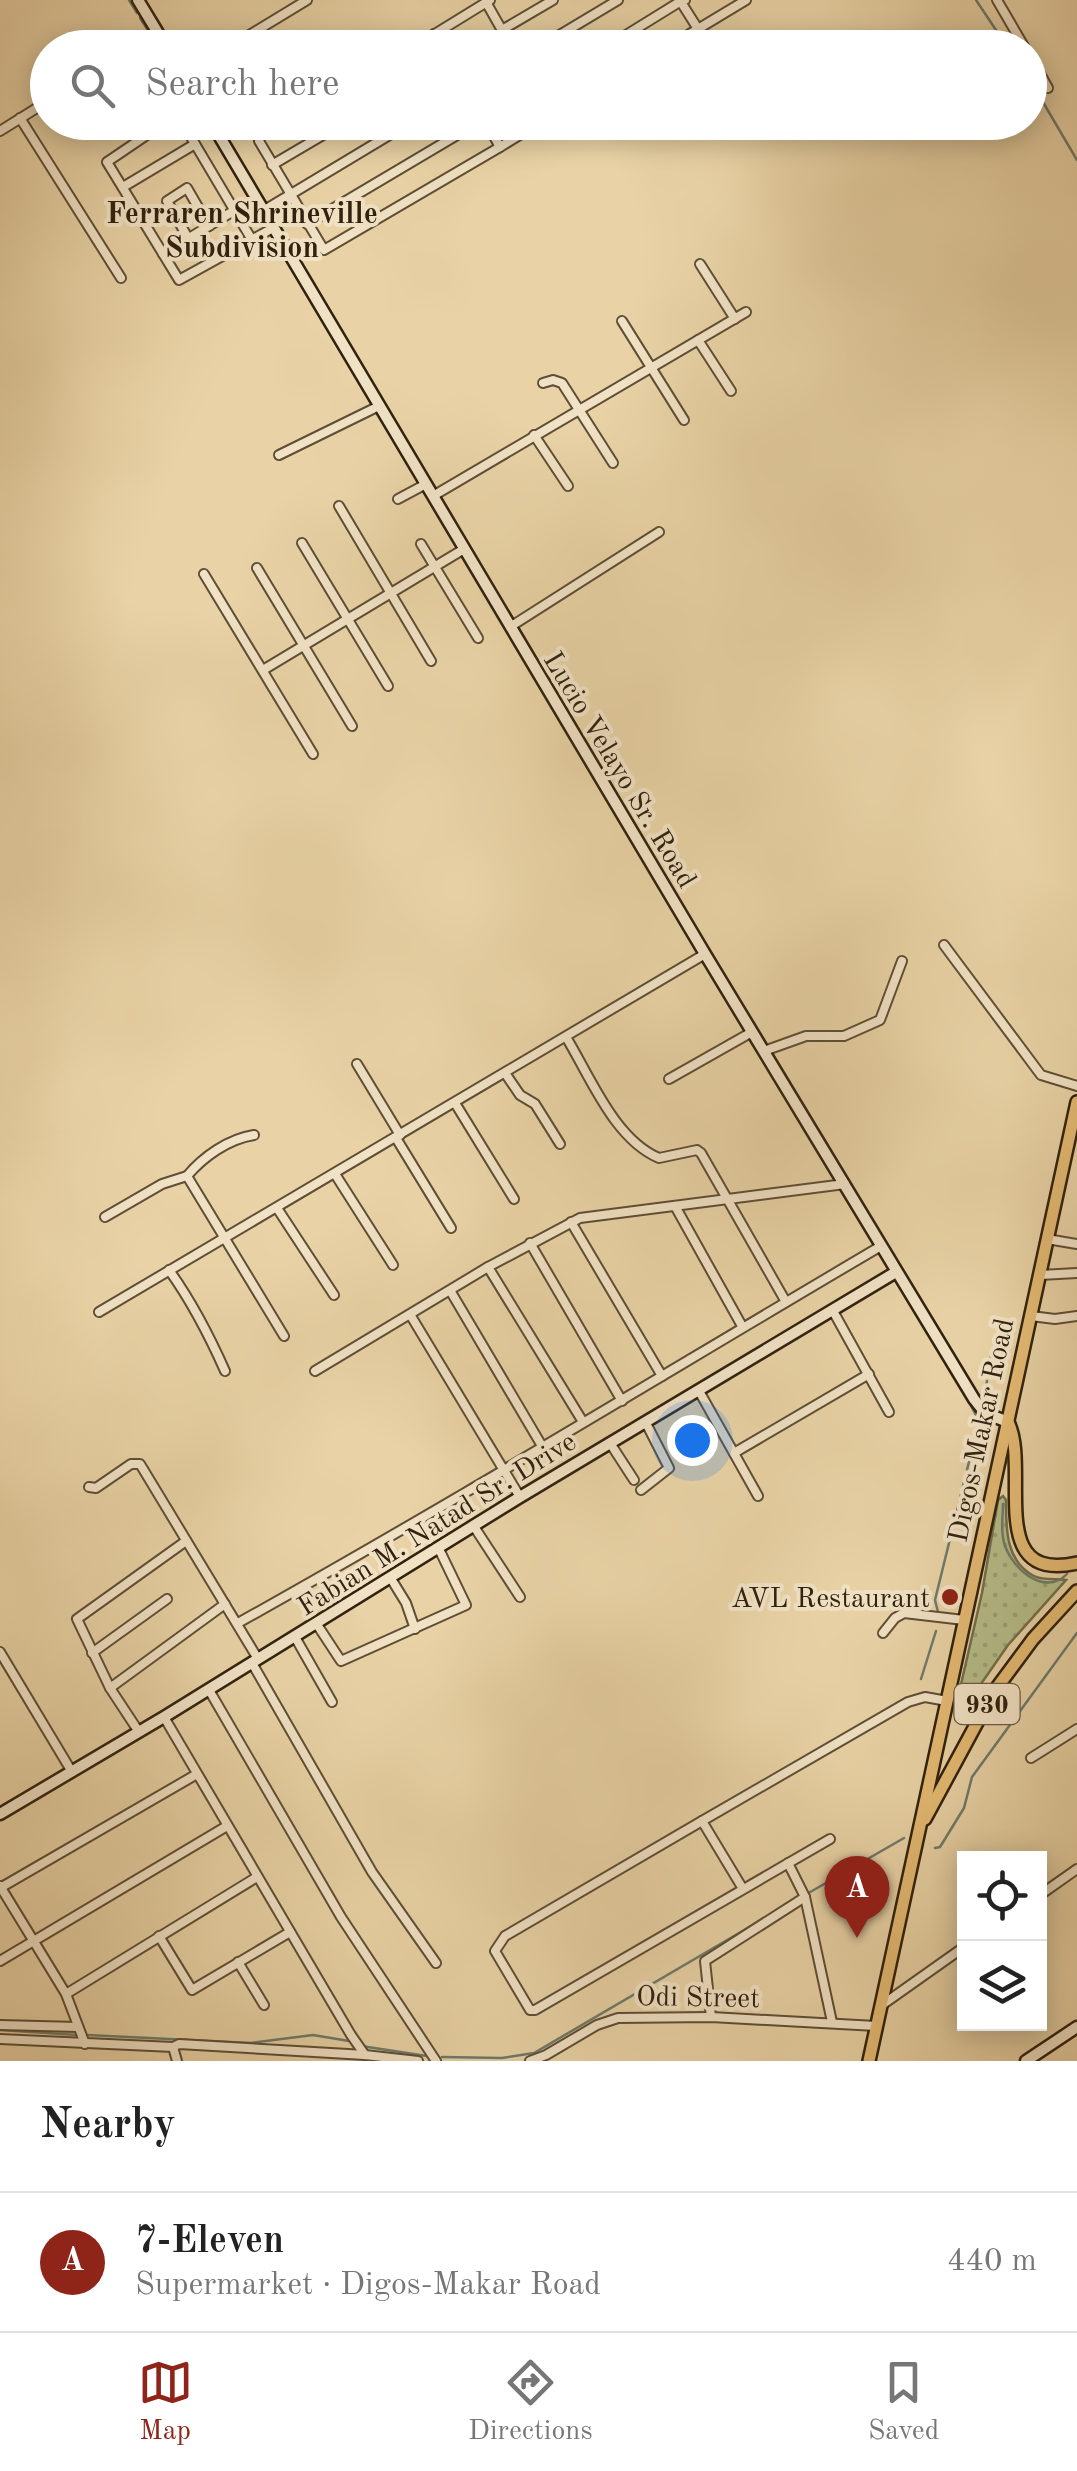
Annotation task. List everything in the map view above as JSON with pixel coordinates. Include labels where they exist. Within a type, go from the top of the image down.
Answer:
[{"type":"main road","points":[[138,0],[156,30]]},
{"type":"main road","name":"Lucio Velayo Sr. Road","points":[[222,140],[896,1272],[980,1407],[991,1417],[1008,1422]]},
{"type":"main road","name":"Digos-Makar Road","points":[[869,2061],[1077,1102]]},
{"type":"main road","name":"Fabian M. Natad Sr. Drive","points":[[4,1812],[209,1690],[520,1496],[896,1272]]},
{"type":"main road","points":[[1008,1422],[1016,1448],[1020,1544],[1041,1563],[1077,1564]]},
{"type":"main road","name":"930","points":[[918,1831],[993,1694],[1026,1648],[1077,1591]]},
{"type":"main road","points":[[1026,2061],[1077,2027]]},
{"type":"street","points":[[258,30],[307,0]]},
{"type":"street","points":[[441,30],[488,1],[502,30],[553,0]]},
{"type":"street","points":[[568,30],[618,0]]},
{"type":"street","points":[[634,30],[682,1],[698,29],[746,0]]},
{"type":"street","points":[[997,0],[1014,30]]},
{"type":"street","points":[[0,130],[30,112]]},
{"type":"street","points":[[20,118],[30,134]]},
{"type":"street","points":[[34,140],[121,278]]},
{"type":"street","points":[[138,140],[108,159],[180,281],[273,228]]},
{"type":"street","points":[[193,140],[252,240]]},
{"type":"street","points":[[260,140],[324,250],[511,140]]},
{"type":"street","points":[[272,165],[314,140]]},
{"type":"street","points":[[263,211],[382,140]]},
{"type":"street","points":[[307,224],[451,140]]},
{"type":"street","points":[[495,140],[500,147]]},
{"type":"street","points":[[123,187],[195,144]]},
{"type":"street","points":[[188,238],[167,200],[169,197],[187,188],[209,226]]},
{"type":"street","points":[[163,254],[234,210]]},
{"type":"street","points":[[700,264],[736,319]]},
{"type":"street","points":[[433,496],[746,312]]},
{"type":"street","points":[[622,321],[684,420]]},
{"type":"street","points":[[698,340],[731,390]]},
{"type":"street","points":[[543,383],[562,382],[613,463]]},
{"type":"street","points":[[278,455],[379,406]]},
{"type":"street","points":[[534,435],[568,486]]},
{"type":"street","points":[[398,499],[426,484]]},
{"type":"street","points":[[339,506],[431,661]]},
{"type":"street","points":[[510,627],[659,532]]},
{"type":"street","points":[[302,543],[388,686]]},
{"type":"street","points":[[421,544],[478,638]]},
{"type":"street","points":[[263,670],[464,549]]},
{"type":"street","points":[[257,568],[352,726]]},
{"type":"street","points":[[204,574],[314,754]]},
{"type":"street","points":[[944,945],[1040,1074],[1077,1086]]},
{"type":"street","points":[[99,1312],[704,954]]},
{"type":"street","points":[[764,1051],[806,1036],[844,1036],[880,1020],[902,961]]},
{"type":"street","points":[[669,1079],[752,1032]]},
{"type":"street","points":[[566,1037],[609,1109],[638,1145],[659,1158],[700,1151],[786,1302]]},
{"type":"street","points":[[357,1064],[451,1228]]},
{"type":"street","points":[[505,1073],[520,1095],[536,1104],[560,1144]]},
{"type":"street","points":[[455,1102],[514,1199]]},
{"type":"street","points":[[105,1217],[162,1184],[187,1176],[205,1158],[241,1138],[254,1135]]},
{"type":"street","points":[[335,1174],[393,1264]]},
{"type":"street","points":[[187,1176],[284,1336]]},
{"type":"street","points":[[315,1371],[451,1292],[488,1266],[571,1222],[845,1184]]},
{"type":"street","points":[[675,1206],[742,1326]]},
{"type":"street","points":[[277,1208],[334,1295]]},
{"type":"street","points":[[571,1222],[662,1376]]},
{"type":"street","points":[[1048,1239],[1077,1244]]},
{"type":"street","points":[[530,1243],[622,1402]]},
{"type":"street","points":[[238,1623],[622,1402],[742,1326],[881,1246]]},
{"type":"street","points":[[488,1266],[583,1422]]},
{"type":"street","points":[[169,1270],[199,1313],[225,1372]]},
{"type":"street","points":[[1040,1275],[1077,1273]]},
{"type":"street","points":[[451,1292],[542,1446]]},
{"type":"street","points":[[833,1311],[889,1412]]},
{"type":"street","points":[[411,1316],[520,1496]]},
{"type":"street","points":[[1031,1316],[1077,1316]]},
{"type":"street","points":[[734,1452],[868,1374]]},
{"type":"street","points":[[699,1392],[758,1496]]},
{"type":"street","points":[[641,1490],[669,1468],[646,1423]]},
{"type":"street","points":[[610,1443],[634,1480]]},
{"type":"street","points":[[89,1487],[96,1488],[131,1464],[140,1464],[238,1623],[255,1661],[372,1872],[436,1963]]},
{"type":"street","points":[[473,1526],[520,1597]]},
{"type":"street","points":[[139,1732],[110,1688],[77,1619],[186,1540]]},
{"type":"street","points":[[316,1623],[340,1661],[467,1604],[438,1548]]},
{"type":"street","points":[[390,1577],[406,1602],[415,1629]]},
{"type":"street","points":[[92,1652],[167,1599]]},
{"type":"street","points":[[110,1688],[225,1604]]},
{"type":"street","points":[[884,1633],[895,1618],[904,1614],[964,1620]]},
{"type":"street","points":[[294,1637],[332,1702]]},
{"type":"street","points":[[0,1652],[72,1772]]},
{"type":"street","points":[[209,1690],[341,1916],[436,2061]]},
{"type":"street","points":[[830,1839],[535,2010],[530,2010],[495,1951],[504,1936],[908,1702],[925,1697],[946,1701]]},
{"type":"street","points":[[164,1717],[365,2054]]},
{"type":"street","points":[[1031,1758],[1077,1729]]},
{"type":"street","points":[[85,2044],[66,1994],[0,1887],[197,1774]]},
{"type":"street","points":[[0,1797],[4,1812]]},
{"type":"street","points":[[702,1820],[744,1889]]},
{"type":"street","points":[[0,1961],[228,1826]]},
{"type":"street","points":[[788,1863],[805,1898],[832,2022]]},
{"type":"street","points":[[1047,1891],[1075,1875]]},
{"type":"street","points":[[66,1994],[257,1876]]},
{"type":"street","points":[[712,2016],[704,1961],[805,1898]]},
{"type":"street","points":[[159,1936],[190,1990],[290,1932]]},
{"type":"street","points":[[880,2006],[957,1952]]},
{"type":"street","points":[[238,1962],[264,2005]]},
{"type":"street","name":"Odi Street","points":[[530,2061],[618,2018],[712,2016],[876,2026]]},
{"type":"street","points":[[0,2025],[78,2027]]},
{"type":"street","points":[[0,2039],[180,2044],[365,2054],[414,2061]]},
{"type":"street","points":[[173,2046],[176,2061]]},
{"type":"green space","points":[[1003,1496],[1009,1542],[1017,1562],[1038,1578],[1066,1580],[1008,1645],[965,1707],[960,1703],[959,1693],[998,1500]]},
{"type":"waterway","points":[[129,0],[137,13]]},
{"type":"waterway","points":[[976,0],[996,30]]},
{"type":"waterway","points":[[140,18],[148,30]]},
{"type":"waterway","points":[[1047,109],[1077,160]]},
{"type":"waterway","points":[[794,1110],[832,1175]]},
{"type":"waterway","points":[[842,1192],[860,1220]]},
{"type":"waterway","points":[[989,1367],[992,1350]]},
{"type":"waterway","points":[[938,1612],[935,1600],[979,1421],[958,1381]]},
{"type":"waterway","points":[[984,1400],[987,1381]]},
{"type":"waterway","points":[[978,1431],[984,1444]]},
{"type":"waterway","points":[[1003,1504],[1003,1537],[1018,1567],[1047,1583],[1067,1574]]},
{"type":"waterway","points":[[921,1679],[936,1631]]},
{"type":"waterway","points":[[935,1848],[940,1847],[964,1808],[972,1777],[1077,1633]]},
{"type":"waterway","points":[[805,1895],[904,1838]]},
{"type":"waterway","points":[[442,2057],[502,2058],[534,2053],[763,1919]]},
{"type":"waterway","points":[[0,2030],[77,2035]]},
{"type":"waterway","points":[[87,2035],[251,2043],[313,2035],[349,2041]]},
{"type":"waterway","points":[[361,2046],[427,2056]]},
{"type":"place","name":"AVL Restaurant","points":[[950,1597]]},
{"type":"place","name":"7-Eleven","points":[[857,1938]]},
{"type":"district","name":"Ferraren Shrineville Subdivision","points":[[242,230]]}]
